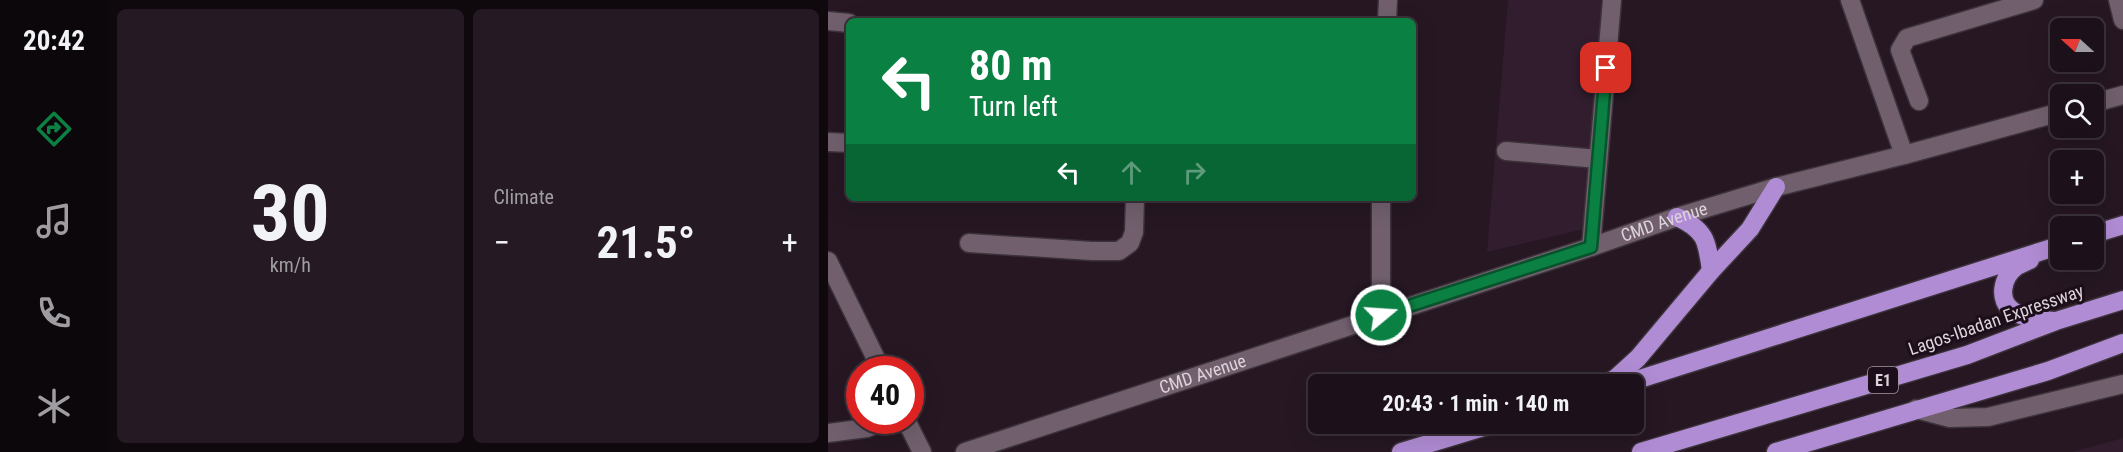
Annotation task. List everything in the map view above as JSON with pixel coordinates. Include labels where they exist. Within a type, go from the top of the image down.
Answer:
[{"type":"highway","points":[[1620,374],[1644,351],[1711,271],[1750,229],[1776,187]]},
{"type":"highway","points":[[1677,217],[1693,224],[1707,243],[1711,271]]},
{"type":"highway","points":[[2104,231],[2123,225]]},
{"type":"highway","points":[[1644,378],[2050,248]]},
{"type":"highway","points":[[2050,250],[2015,267],[2005,281],[2002,292],[2004,303],[2013,311],[2023,316],[2056,321]]},
{"type":"highway","name":"Lagos-Ibadan Expressway","points":[[1641,452],[1967,355],[2056,321],[2123,300]]},
{"type":"highway","points":[[1776,452],[2048,371],[2123,343]]},
{"type":"highway","points":[[1401,452],[1461,434]]},
{"type":"street","points":[[1387,18],[1388,0]]},
{"type":"street","points":[[1591,247],[1612,0]]},
{"type":"street","points":[[1850,0],[1904,155]]},
{"type":"street","points":[[1919,101],[1900,50],[1907,38],[2034,0]]},
{"type":"street","points":[[2118,0],[2123,20]]},
{"type":"street","points":[[828,21],[846,23]]},
{"type":"street","points":[[2104,100],[2123,95]]},
{"type":"street","name":"CMD Avenue","points":[[965,452],[1677,217],[1776,187],[2050,115]]},
{"type":"street","points":[[828,142],[846,143]]},
{"type":"street","points":[[1506,151],[1598,159]]},
{"type":"street","points":[[969,243],[1119,251],[1130,243],[1134,232],[1135,201]]},
{"type":"street","points":[[1381,201],[1381,315]]},
{"type":"street","points":[[828,261],[875,356]]},
{"type":"street","points":[[1916,409],[1950,418],[1988,417],[2123,384]]},
{"type":"street","points":[[828,433],[846,431]]},
{"type":"street","points":[[913,434],[922,452]]},
{"type":"shaded area","points":[[1508,0],[1604,0],[1588,228],[1487,252]]},
{"type":"shaded area","points":[[2123,438],[2123,452],[2072,452]]},
{"type":"route","points":[[1381,315],[1591,247],[1606,68]]}]
